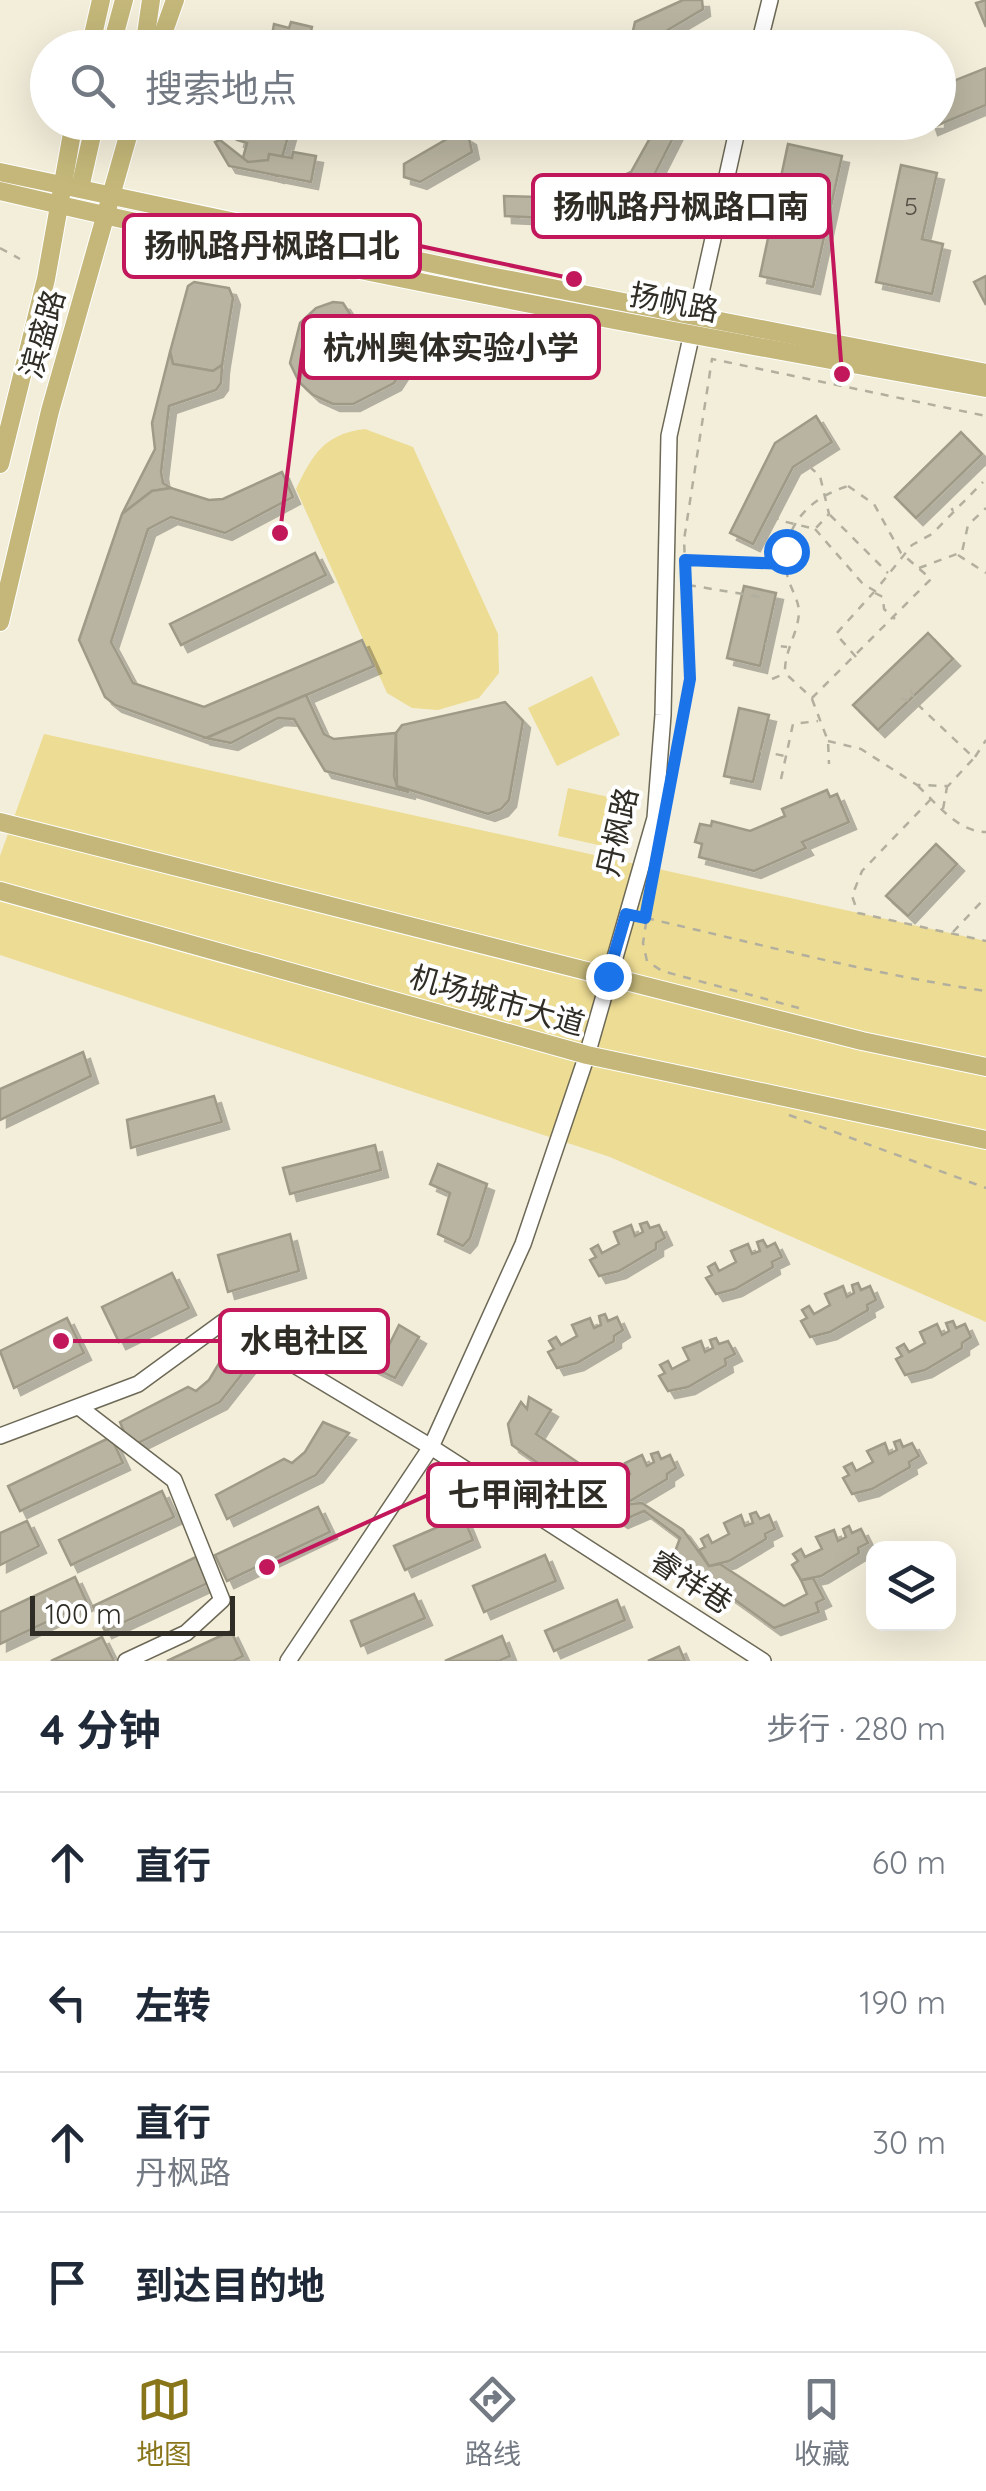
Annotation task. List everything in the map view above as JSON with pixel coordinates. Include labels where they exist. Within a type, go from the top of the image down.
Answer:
[{"type":"main road","points":[[94,30],[101,0]]},
{"type":"main road","points":[[116,30],[124,0]]},
{"type":"main road","points":[[147,30],[151,0]]},
{"type":"main road","points":[[165,30],[176,0]]},
{"type":"main road","name":"滨盛路","points":[[0,464],[46,280],[57,204],[72,186],[73,140]]},
{"type":"main road","points":[[72,186],[88,140]]},
{"type":"main road","name":"滨盛路","points":[[0,622],[50,410],[127,140]]},
{"type":"main road","points":[[0,172],[986,373]]},
{"type":"main road","name":"扬帆路","points":[[0,190],[106,218],[693,336],[986,388]]},
{"type":"main road","name":"机场城市大道","points":[[0,822],[986,1067]]},
{"type":"main road","name":"机场城市大道","points":[[0,891],[587,1055],[986,1140]]},
{"type":"street","points":[[762,30],[770,0]]},
{"type":"street","name":"丹枫路","points":[[288,1661],[431,1446],[524,1244],[587,1055],[654,818],[663,716],[669,436],[736,140]]},
{"type":"street","name":"睿祥巷","points":[[79,1406],[138,1384],[223,1322],[431,1446],[762,1661]]},
{"type":"street","points":[[0,1436],[79,1406],[174,1480],[222,1600],[186,1633],[126,1661]]},
{"type":"path","points":[[0,248],[20,258]]},
{"type":"path","points":[[673,771],[690,679],[685,560],[712,359],[986,416]]},
{"type":"path","points":[[812,468],[820,476],[829,514],[888,574]]},
{"type":"path","points":[[856,657],[836,634],[903,555],[983,482]]},
{"type":"path","points":[[785,673],[799,610],[786,564],[795,524],[823,494],[848,486],[874,504],[903,555],[931,578],[895,619],[812,698]]},
{"type":"path","points":[[944,494],[954,512]]},
{"type":"path","points":[[919,568],[957,554],[968,525],[986,508]]},
{"type":"path","points":[[774,513],[778,520],[816,529],[863,584],[883,597],[884,609],[895,619]]},
{"type":"path","points":[[816,529],[829,514]]},
{"type":"path","points":[[957,554],[986,573]]},
{"type":"path","points":[[685,560],[786,564]]},
{"type":"path","points":[[686,585],[767,598]]},
{"type":"path","points":[[764,644],[788,647]]},
{"type":"path","points":[[772,679],[785,673]]},
{"type":"path","points":[[785,673],[812,698],[828,740],[830,764]]},
{"type":"path","points":[[910,688],[917,704]]},
{"type":"path","points":[[901,698],[917,704],[974,758]]},
{"type":"path","points":[[781,779],[793,724],[818,722]]},
{"type":"path","points":[[828,740],[861,749],[917,785],[972,832],[986,832]]},
{"type":"path","points":[[943,810],[947,786],[986,740]]},
{"type":"path","points":[[760,750],[786,756]]},
{"type":"path","points":[[917,785],[947,786]]},
{"type":"path","points":[[931,798],[862,871],[852,896],[858,914],[986,941]]},
{"type":"path","points":[[652,881],[645,918],[647,961],[662,970],[803,1009]]},
{"type":"path","points":[[952,934],[986,897]]},
{"type":"path","points":[[645,918],[819,956],[891,977],[986,992]]},
{"type":"path","points":[[774,1110],[986,1188]]},
{"type":"shaded area","points":[[365,429],[413,447],[498,634],[499,673],[479,698],[438,710],[412,708],[387,693],[296,489],[322,447],[340,435]]},
{"type":"shaded area","points":[[592,676],[620,735],[557,766],[528,708]]},
{"type":"shaded area","points":[[44,734],[986,941],[986,1322],[610,1157],[0,955],[0,856]]},
{"type":"shaded area","points":[[568,788],[627,801],[616,849],[558,836]]},
{"type":"building","points":[[683,0],[702,0],[703,9],[668,30],[633,30],[635,22]]},
{"type":"building","points":[[986,0],[986,27],[976,3]]},
{"type":"building","points":[[291,22],[312,27],[273,30],[274,24],[289,28]]},
{"type":"building","points":[[986,68],[986,105],[956,118],[956,80]]},
{"type":"building","points":[[220,140],[248,162],[268,160],[269,154],[292,158],[293,152],[316,156],[311,182],[229,166],[215,142]]},
{"type":"building","points":[[237,140],[287,140],[277,176],[241,165],[247,143]]},
{"type":"building","points":[[445,140],[469,140],[472,152],[420,182],[404,177],[404,164]]},
{"type":"building","points":[[649,140],[672,140],[649,185],[585,220],[505,216],[504,196],[575,198],[631,172]]},
{"type":"building","points":[[788,144],[842,156],[813,287],[760,276]]},
{"type":"building","points":[[901,165],[937,173],[922,239],[943,244],[932,294],[876,282]]},
{"type":"building","points":[[986,276],[986,305],[974,282]]},
{"type":"building","points":[[194,282],[229,288],[233,298],[222,365],[213,371],[173,364],[170,352],[188,286]]},
{"type":"building","points":[[343,303],[352,317],[321,351],[332,371],[345,375],[371,365],[378,357],[380,335],[392,327],[403,328],[412,343],[407,363],[394,383],[353,404],[333,404],[313,395],[299,382],[290,363],[300,323],[316,308]]},
{"type":"building","points":[[170,352],[173,364],[213,371],[222,365],[221,383],[216,390],[169,406],[161,472],[163,483],[171,488],[152,491],[122,514],[155,449],[152,423]]},
{"type":"building","points":[[816,416],[832,442],[793,467],[753,544],[730,533],[775,443]]},
{"type":"building","points":[[961,432],[982,454],[916,518],[895,497]]},
{"type":"building","points":[[282,472],[293,497],[225,533],[171,517],[148,529],[111,642],[133,683],[204,707],[362,640],[374,666],[206,738],[115,705],[105,697],[79,640],[122,514],[152,491],[171,488],[209,500],[223,499]]},
{"type":"building","points":[[315,553],[326,575],[181,645],[170,624]]},
{"type":"building","points":[[744,586],[776,593],[760,666],[727,658]]},
{"type":"building","points":[[928,633],[953,659],[878,730],[853,705]]},
{"type":"building","points":[[306,695],[324,734],[334,739],[396,733],[394,776],[397,786],[409,792],[325,771],[294,719],[278,718],[231,743],[206,738]]},
{"type":"building","points":[[505,702],[523,721],[509,800],[501,809],[488,814],[397,786],[396,733],[402,725]]},
{"type":"building","points":[[739,708],[769,715],[753,782],[724,776]]},
{"type":"building","points":[[827,790],[830,797],[837,794],[849,822],[802,842],[806,848],[754,871],[699,857],[702,844],[695,842],[700,824],[711,826],[712,821],[750,831],[785,816],[782,809]]},
{"type":"building","points":[[936,844],[957,864],[908,916],[886,896]]},
{"type":"building","points":[[83,1052],[91,1076],[0,1120],[0,1089]]},
{"type":"building","points":[[214,1096],[222,1122],[131,1148],[127,1120]]},
{"type":"building","points":[[375,1145],[381,1170],[290,1194],[283,1168]]},
{"type":"building","points":[[438,1164],[487,1184],[470,1238],[463,1246],[438,1234],[450,1193],[430,1184]]},
{"type":"building","points":[[647,1222],[650,1228],[659,1225],[665,1238],[656,1243],[656,1249],[619,1271],[599,1276],[590,1260],[596,1257],[591,1249],[598,1245],[602,1253],[619,1244],[614,1232],[631,1225],[635,1236],[643,1232],[640,1224]]},
{"type":"building","points":[[290,1234],[299,1271],[228,1292],[218,1255]]},
{"type":"building","points":[[763,1240],[767,1247],[775,1243],[782,1257],[772,1262],[773,1267],[735,1289],[716,1294],[706,1278],[712,1275],[708,1267],[715,1263],[719,1271],[736,1262],[731,1251],[748,1244],[752,1254],[760,1251],[757,1242]]},
{"type":"building","points":[[172,1273],[189,1308],[119,1342],[102,1307]]},
{"type":"building","points":[[858,1283],[861,1290],[870,1286],[876,1300],[867,1305],[868,1310],[830,1332],[810,1337],[801,1321],[807,1318],[802,1310],[809,1306],[814,1314],[830,1305],[825,1294],[843,1286],[847,1297],[854,1293],[852,1285]]},
{"type":"building","points":[[605,1314],[608,1321],[617,1317],[623,1330],[614,1336],[614,1341],[577,1363],[557,1368],[548,1352],[554,1349],[549,1341],[556,1337],[561,1345],[577,1336],[572,1325],[590,1318],[594,1328],[601,1325],[599,1316]]},
{"type":"building","points":[[67,1318],[84,1353],[14,1388],[0,1351]]},
{"type":"building","points":[[953,1321],[956,1328],[965,1324],[971,1337],[962,1343],[962,1348],[925,1370],[905,1375],[896,1359],[902,1356],[897,1348],[904,1344],[909,1352],[925,1343],[920,1332],[937,1324],[942,1335],[949,1331],[946,1323]]},
{"type":"building","points":[[350,1325],[388,1347],[399,1325],[419,1337],[395,1378],[346,1354],[339,1343]]},
{"type":"building","points":[[716,1338],[719,1344],[728,1341],[735,1354],[725,1359],[726,1365],[688,1387],[668,1391],[659,1376],[665,1373],[660,1365],[668,1361],[672,1369],[689,1360],[683,1348],[701,1341],[705,1352],[713,1348],[710,1340]]},
{"type":"building","points":[[227,1350],[253,1360],[220,1402],[130,1447],[120,1422],[188,1387],[196,1391],[209,1380]]},
{"type":"building","points":[[529,1397],[551,1410],[536,1434],[602,1479],[607,1487],[601,1490],[610,1506],[642,1503],[683,1530],[709,1566],[720,1564],[784,1606],[807,1594],[801,1580],[813,1578],[824,1599],[816,1603],[819,1612],[774,1628],[681,1561],[676,1549],[680,1538],[644,1511],[621,1521],[512,1445],[508,1424],[521,1402],[527,1409]]},
{"type":"building","points":[[323,1422],[349,1433],[316,1475],[227,1519],[216,1495],[284,1459],[292,1463],[305,1452]]},
{"type":"building","points":[[111,1437],[123,1463],[20,1511],[8,1486]]},
{"type":"building","points":[[900,1440],[903,1447],[912,1443],[919,1456],[909,1462],[910,1467],[872,1489],[852,1494],[843,1478],[849,1475],[844,1467],[852,1463],[856,1471],[873,1462],[867,1451],[885,1443],[889,1454],[897,1450],[894,1442]]},
{"type":"building","points":[[658,1452],[661,1459],[670,1455],[676,1468],[667,1474],[667,1479],[630,1501],[610,1506],[601,1490],[607,1487],[602,1479],[609,1475],[614,1483],[630,1474],[625,1463],[642,1455],[647,1466],[654,1462],[651,1454]]},
{"type":"building","points":[[162,1491],[174,1517],[71,1565],[59,1540]]},
{"type":"building","points":[[318,1507],[330,1532],[227,1581],[215,1555]]},
{"type":"building","points":[[756,1512],[760,1519],[769,1515],[775,1529],[765,1534],[766,1539],[729,1561],[709,1566],[699,1550],[705,1547],[701,1539],[708,1535],[712,1543],[729,1534],[724,1523],[741,1515],[745,1526],[753,1523],[750,1514]]},
{"type":"building","points":[[463,1516],[473,1540],[405,1570],[394,1546]]},
{"type":"building","points":[[27,1521],[39,1546],[0,1565],[0,1533]]},
{"type":"building","points":[[849,1526],[852,1533],[861,1529],[867,1541],[858,1548],[859,1553],[821,1576],[801,1580],[792,1565],[798,1561],[793,1554],[801,1549],[805,1557],[822,1549],[816,1537],[834,1530],[838,1541],[846,1537],[843,1529]]},
{"type":"building","points":[[545,1555],[556,1581],[484,1612],[473,1586]]},
{"type":"building","points":[[196,1557],[208,1583],[105,1631],[93,1606]]},
{"type":"building","points":[[75,1577],[87,1603],[0,1644],[0,1612]]},
{"type":"building","points":[[414,1594],[425,1618],[361,1646],[351,1621]]},
{"type":"building","points":[[617,1600],[625,1620],[554,1651],[545,1631]]},
{"type":"building","points":[[231,1631],[243,1656],[233,1661],[167,1661]]},
{"type":"building","points":[[502,1636],[510,1656],[499,1661],[445,1661]]},
{"type":"building","points":[[102,1637],[114,1661],[51,1661]]},
{"type":"building","points":[[679,1647],[685,1661],[648,1661]]},
{"type":"place","name":"扬帆路丹枫路口北","points":[[574,279]]},
{"type":"place","name":"扬帆路丹枫路口南","points":[[842,374]]},
{"type":"place","name":"杭州奥体实验小学","points":[[280,533]]},
{"type":"place","name":"水电社区","points":[[61,1341]]},
{"type":"place","name":"七甲闸社区","points":[[267,1567]]},
{"type":"route","points":[[608,976],[626,914],[645,918],[690,679],[685,560],[786,564],[786,551]]}]
